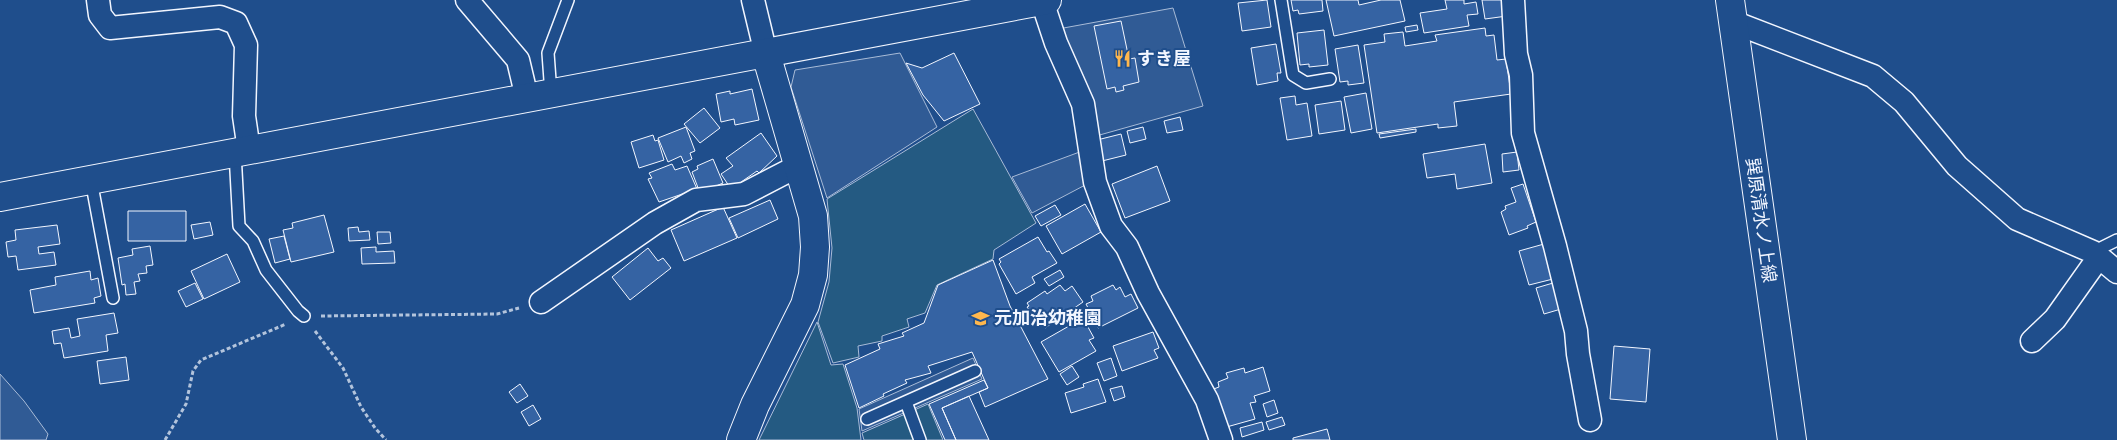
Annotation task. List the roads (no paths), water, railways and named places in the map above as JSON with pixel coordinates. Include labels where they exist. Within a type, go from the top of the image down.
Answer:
[{"type":"street","points":[[98,0],[100,15],[110,28],[220,17],[236,23],[246,45],[242,151]]},
{"type":"street","points":[[467,0],[518,60],[539,96]]},
{"type":"street","points":[[741,440],[805,305],[813,275],[815,247],[813,216],[766,54],[753,0]]},
{"type":"street","points":[[1513,0],[1516,54],[1521,75],[1523,133],[1555,246],[1576,331],[1578,354],[1590,420]]},
{"type":"street","points":[[0,197],[766,54],[1036,1],[1083,104],[1095,182],[1111,226],[1127,247],[1148,293],[1207,400],[1221,440]]},
{"type":"street","points":[[1732,11],[1874,76],[1904,102],[1957,166],[2017,219],[2096,254],[2117,272]]},
{"type":"street","name":"巽原清水ノ上線","points":[[1732,11],[1792,440]]},
{"type":"street","points":[[541,302],[655,223],[696,200],[744,194],[798,166]]},
{"type":"street","points":[[2032,341],[2055,319],[2096,254]]},
{"type":"lane","points":[[539,96],[548,53],[568,0]]},
{"type":"lane","points":[[1281,0],[1294,75],[1306,83],[1330,79]]},
{"type":"lane","points":[[242,151],[239,226],[253,241],[266,270],[304,316]]},
{"type":"lane","points":[[91,180],[113,298]]},
{"type":"lane","points":[[2096,254],[2117,240]]},
{"type":"lane","points":[[867,419],[975,371]]},
{"type":"lane","points":[[906,402],[920,440]]},
{"type":"place","name":"すき屋","points":[[1123,59]]},
{"type":"place","name":"元加治幼稚園","points":[[980,318]]}]
